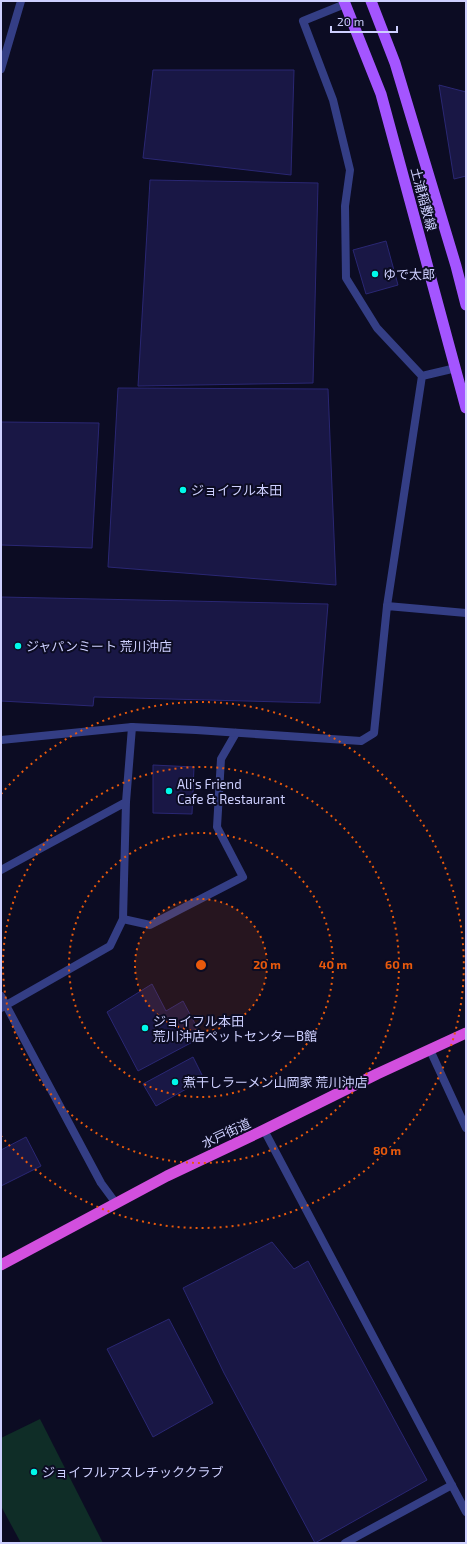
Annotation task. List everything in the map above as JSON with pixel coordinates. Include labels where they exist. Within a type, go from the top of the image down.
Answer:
[{"type":"highway","name":"水戸街道","points":[[1,1265],[115,1202],[167,1176],[466,1033]]},
{"type":"main road","name":"土浦稲敷線","points":[[371,1],[395,64],[454,259],[466,305]]},
{"type":"main road","name":"土浦稲敷線","points":[[344,2],[382,94],[466,408]]},
{"type":"street","points":[[1,69],[22,1]]},
{"type":"street","points":[[344,2],[303,21],[333,100],[350,170],[345,206],[346,278],[377,328],[422,376]]},
{"type":"street","points":[[422,376],[456,368]]},
{"type":"street","points":[[1,740],[132,727],[361,741],[374,733],[387,606],[422,376]]},
{"type":"street","points":[[387,606],[466,613]]},
{"type":"street","points":[[3,1007],[110,946],[123,919],[126,802],[132,727]]},
{"type":"street","points":[[123,919],[150,925],[243,877],[217,827],[221,759],[236,733]]},
{"type":"street","points":[[1,870],[126,802]]},
{"type":"street","points":[[1,996],[3,1007],[102,1183],[115,1202]]},
{"type":"street","points":[[430,1050],[466,1128]]},
{"type":"street","points":[[264,1130],[466,1512]]},
{"type":"street","points":[[345,1543],[452,1485]]},
{"type":"green space","name":"ジョイフルアスレチッククラブ","points":[[40,1419],[103,1543],[21,1543],[1,1506],[1,1438]]},
{"type":"building","points":[[153,70],[294,70],[291,175],[143,158]]},
{"type":"building","points":[[439,85],[466,92],[466,176],[454,179]]},
{"type":"building","points":[[150,180],[318,183],[313,383],[138,386]]},
{"type":"building","points":[[386,241],[398,285],[366,294],[353,250]]},
{"type":"building","points":[[118,388],[328,389],[336,585],[108,567]]},
{"type":"building","points":[[1,422],[99,423],[92,548],[1,545]]},
{"type":"building","points":[[1,597],[328,604],[320,703],[94,697],[93,706],[1,701]]},
{"type":"building","points":[[153,765],[194,767],[192,814],[153,813]]},
{"type":"building","points":[[152,984],[166,1011],[183,1001],[202,1037],[138,1071],[107,1012]]},
{"type":"building","points":[[193,1057],[204,1079],[156,1106],[143,1084]]},
{"type":"building","points":[[26,1137],[41,1166],[1,1186],[1,1150]]},
{"type":"building","points":[[272,1242],[294,1269],[308,1261],[427,1480],[315,1543],[224,1373],[183,1288]]},
{"type":"building","points":[[169,1319],[213,1403],[153,1437],[107,1349]]},
{"type":"place","name":"ゆで太郎","points":[[375,274]]},
{"type":"place","name":"ジョイフル本田","points":[[183,490]]},
{"type":"place","name":"ジャパンミート 荒川沖店","points":[[18,646]]},
{"type":"place","name":"Ali's Friend Cafe & Restaurant","points":[[169,791]]},
{"type":"place","name":"ジョイフル本田 荒川沖店ペットセンターB館","points":[[145,1028]]},
{"type":"place","name":"煮干しラーメン山岡家 荒川沖店","points":[[175,1082]]},
{"type":"place","name":"ジョイフルアスレチッククラブ","points":[[34,1472]]}]
